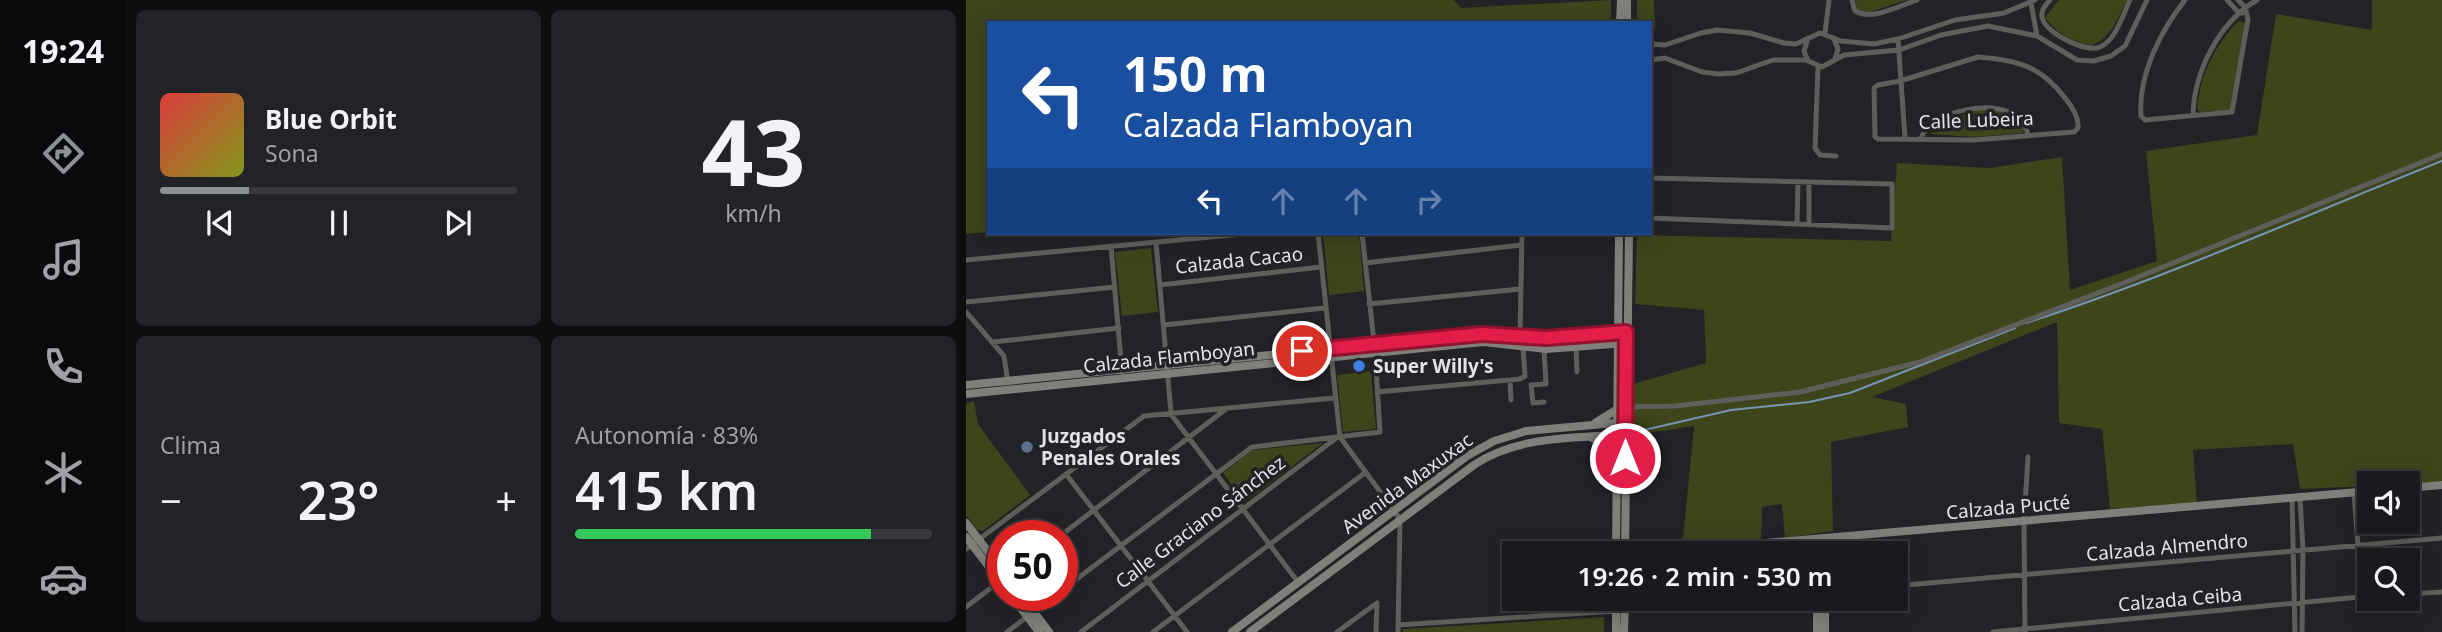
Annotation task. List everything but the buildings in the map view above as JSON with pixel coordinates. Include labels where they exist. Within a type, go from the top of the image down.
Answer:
[{"type":"main road","points":[[1624,2],[1625,21]]},
{"type":"main road","points":[[1616,541],[1616,435],[1626,407],[1619,235]]},
{"type":"main road","points":[[1622,332],[1629,235]]},
{"type":"main road","name":"Calzada Flamboyan","points":[[1374,348],[1482,334],[1546,338],[1622,332]]},
{"type":"main road","name":"Calzada Flamboyan","points":[[966,385],[1008,385],[1374,348],[1483,342],[1544,349],[1622,344]]},
{"type":"main road","points":[[1622,344],[1616,410],[1626,434],[1625,541]]},
{"type":"main road","name":"Calzada Flamboyan","points":[[966,394],[1008,385]]},
{"type":"main road","points":[[1589,426],[1616,410]]},
{"type":"main road","name":"Avenida Maxuxac","points":[[1232,632],[1487,444],[1508,435],[1621,422]]},
{"type":"main road","points":[[1545,429],[1545,440]]},
{"type":"main road","name":"Avenida Maxuxac","points":[[1250,632],[1486,457],[1511,446],[1545,440],[1626,434]]},
{"type":"main road","points":[[1589,436],[1607,444],[1616,452]]},
{"type":"main road","points":[[2420,487],[2442,485]]},
{"type":"main road","name":"Calzada Pucté","points":[[1795,541],[2357,493]]},
{"type":"main road","points":[[966,523],[970,542],[987,563]]},
{"type":"main road","points":[[970,542],[987,557]]},
{"type":"main road","points":[[1027,611],[1049,632]]},
{"type":"main road","points":[[1029,611],[1039,632]]},
{"type":"main road","points":[[1616,632],[1620,611]]},
{"type":"main road","points":[[1620,611],[1625,632]]},
{"type":"main road","points":[[1816,611],[1817,632]]},
{"type":"main road","points":[[1825,611],[1825,632]]},
{"type":"street","points":[[1825,33],[1829,0]]},
{"type":"street","points":[[1852,0],[1855,11],[1861,14],[1884,11],[1917,0]]},
{"type":"street","points":[[2050,0],[2042,10],[2044,22],[2079,47],[2088,48],[2101,47],[2109,40],[2130,0]]},
{"type":"street","points":[[1652,59],[1665,58],[1702,72],[1718,74],[1736,73],[1773,60],[1790,59],[1809,62],[1818,67],[1828,65],[1844,55],[1899,50],[1941,35],[1989,26],[2037,36],[2077,60],[2094,61],[2111,56],[2125,46],[2147,0]]},
{"type":"street","points":[[2185,0],[2158,43],[2141,90],[2140,110],[2144,120],[2229,113],[2234,108],[2246,11],[2238,0]]},
{"type":"street","points":[[2227,0],[2239,13]]},
{"type":"street","points":[[2193,115],[2193,97],[2202,70],[2217,40],[2239,13],[2246,11],[2257,0]]},
{"type":"street","points":[[1652,44],[1665,45],[1717,30],[1750,33],[1784,43],[1796,44],[1814,34],[1825,33],[1858,44],[1874,44],[1955,20],[2004,13],[2033,2],[2037,36]]},
{"type":"street","points":[[1833,37],[1838,49],[1834,61]]},
{"type":"street","points":[[1808,38],[1804,51],[1809,62]]},
{"type":"street","points":[[1898,39],[1905,138]]},
{"type":"street","name":"Calle Lubeira","points":[[1978,57],[2023,64],[2039,71],[2062,93],[2079,123],[2078,128],[2074,132],[1975,140],[1878,139],[1875,137],[1874,88],[1900,81],[1978,57]]},
{"type":"street","points":[[1818,67],[1815,148],[1820,155],[1836,156]]},
{"type":"street","points":[[1920,138],[1923,132],[1936,122],[1980,106],[1994,107],[2014,115],[2021,121],[2028,135]]},
{"type":"street","points":[[1626,407],[1675,406],[1800,392],[1920,362],[2442,154]]},
{"type":"street","points":[[1652,178],[1892,184],[1892,228],[1652,218]]},
{"type":"street","points":[[1797,224],[1798,182]]},
{"type":"street","points":[[1809,183],[1809,224]]},
{"type":"street","points":[[966,260],[1231,235]]},
{"type":"street","points":[[1318,235],[1339,437],[1400,519],[1398,629],[1608,611]]},
{"type":"street","points":[[1078,578],[1252,447],[1380,432],[1362,235]]},
{"type":"street","points":[[1377,392],[1520,379],[1525,376],[1520,337],[1522,235]]},
{"type":"street","points":[[1156,242],[1170,413],[1298,582]]},
{"type":"street","points":[[1366,263],[1521,245]]},
{"type":"street","points":[[1111,246],[1122,374]]},
{"type":"street","name":"Calzada Cacao","points":[[1160,285],[1321,267]]},
{"type":"street","points":[[966,302],[1115,287]]},
{"type":"street","points":[[1369,304],[1520,289]]},
{"type":"street","points":[[1164,325],[1325,308]]},
{"type":"street","points":[[966,312],[1004,356],[1008,385]]},
{"type":"street","points":[[966,326],[973,321]]},
{"type":"street","points":[[993,342],[1119,328]]},
{"type":"street","points":[[1576,346],[1577,372]]},
{"type":"street","points":[[1544,349],[1546,384],[1531,385],[1533,403],[1544,402]]},
{"type":"street","points":[[1510,380],[1511,400]]},
{"type":"street","points":[[970,542],[1144,416],[1334,398]]},
{"type":"street","points":[[1078,522],[1226,409]]},
{"type":"street","name":"Calle Graciano Sánchez","points":[[1081,632],[1339,437]]},
{"type":"street","points":[[2025,631],[2024,521],[2028,457]]},
{"type":"street","points":[[1153,632],[1366,472]]},
{"type":"street","points":[[1066,474],[1187,632]]},
{"type":"street","points":[[2354,493],[2359,546]]},
{"type":"street","points":[[2296,498],[2303,550],[2302,632]]},
{"type":"street","points":[[2295,632],[2296,498]]},
{"type":"street","name":"Calzada Almendro","points":[[1908,585],[2442,538]]},
{"type":"street","points":[[966,607],[987,592]]},
{"type":"street","points":[[2420,593],[2442,592]]},
{"type":"street","name":"Calzada Ceiba","points":[[1993,632],[2357,598]]},
{"type":"street","points":[[1337,632],[1377,603],[1376,632]]},
{"type":"street","points":[[1007,632],[1034,611]]},
{"type":"green space","points":[[966,0],[1454,0],[1461,8],[1611,0],[1611,21],[987,21],[987,232],[966,234]]},
{"type":"green space","points":[[1637,0],[1654,0],[1655,29],[1652,30],[1652,21],[1637,21]]},
{"type":"green space","points":[[1855,0],[1907,0],[1867,13],[1858,10]]},
{"type":"green space","points":[[2059,0],[2127,0],[2109,32],[2092,45],[2066,36],[2045,17]]},
{"type":"green space","points":[[2372,0],[2442,0],[2442,486],[2420,483],[2420,471],[2357,471],[2357,487],[2300,489],[2293,444],[2193,450],[2197,503],[2110,509],[2102,429],[2059,423],[2057,322],[1872,397],[1906,404],[1908,427],[1831,442],[1833,531],[1785,538],[1782,504],[1762,507],[1761,540],[1683,541],[1694,426],[1634,435],[1633,384],[1706,363],[1704,310],[1635,304],[1637,235],[1891,241],[1897,163],[1990,168],[2062,157],[2070,290],[2157,261],[2146,151],[2257,135],[2276,14],[2372,30]]},
{"type":"green space","points":[[2239,21],[2245,23],[2232,107],[2230,110],[2200,112],[2197,109],[2201,85],[2210,61]]},
{"type":"green space","points":[[1980,109],[1999,111],[2010,117],[2025,129],[2023,133],[1975,137],[1931,134],[1933,128]]},
{"type":"green space","points":[[1323,235],[1359,235],[1364,291],[1329,295]]},
{"type":"green space","points":[[1151,248],[1158,312],[1122,316],[1115,252]]},
{"type":"green space","points":[[1371,371],[1376,429],[1343,432],[1337,375]]},
{"type":"green space","points":[[974,401],[978,424],[1030,495],[997,520],[987,520],[987,528],[983,531],[977,530],[966,515],[966,404]]},
{"type":"green space","points":[[1323,443],[1245,502],[1223,473],[1252,450]]},
{"type":"green space","points":[[1604,617],[1604,632],[1403,632],[1403,629]]},
{"type":"waterway","points":[[2026,323],[2184,266],[2442,161]]},
{"type":"waterway","points":[[1640,431],[1731,410],[1809,402],[1850,393],[2015,328]]},
{"type":"place","name":"Super Willy's","points":[[1359,366]]},
{"type":"place","name":"Juzgados Penales Orales","points":[[1027,447]]},
{"type":"route","points":[[1302,351],[1482,334],[1546,338],[1626,332],[1625,458]]}]
